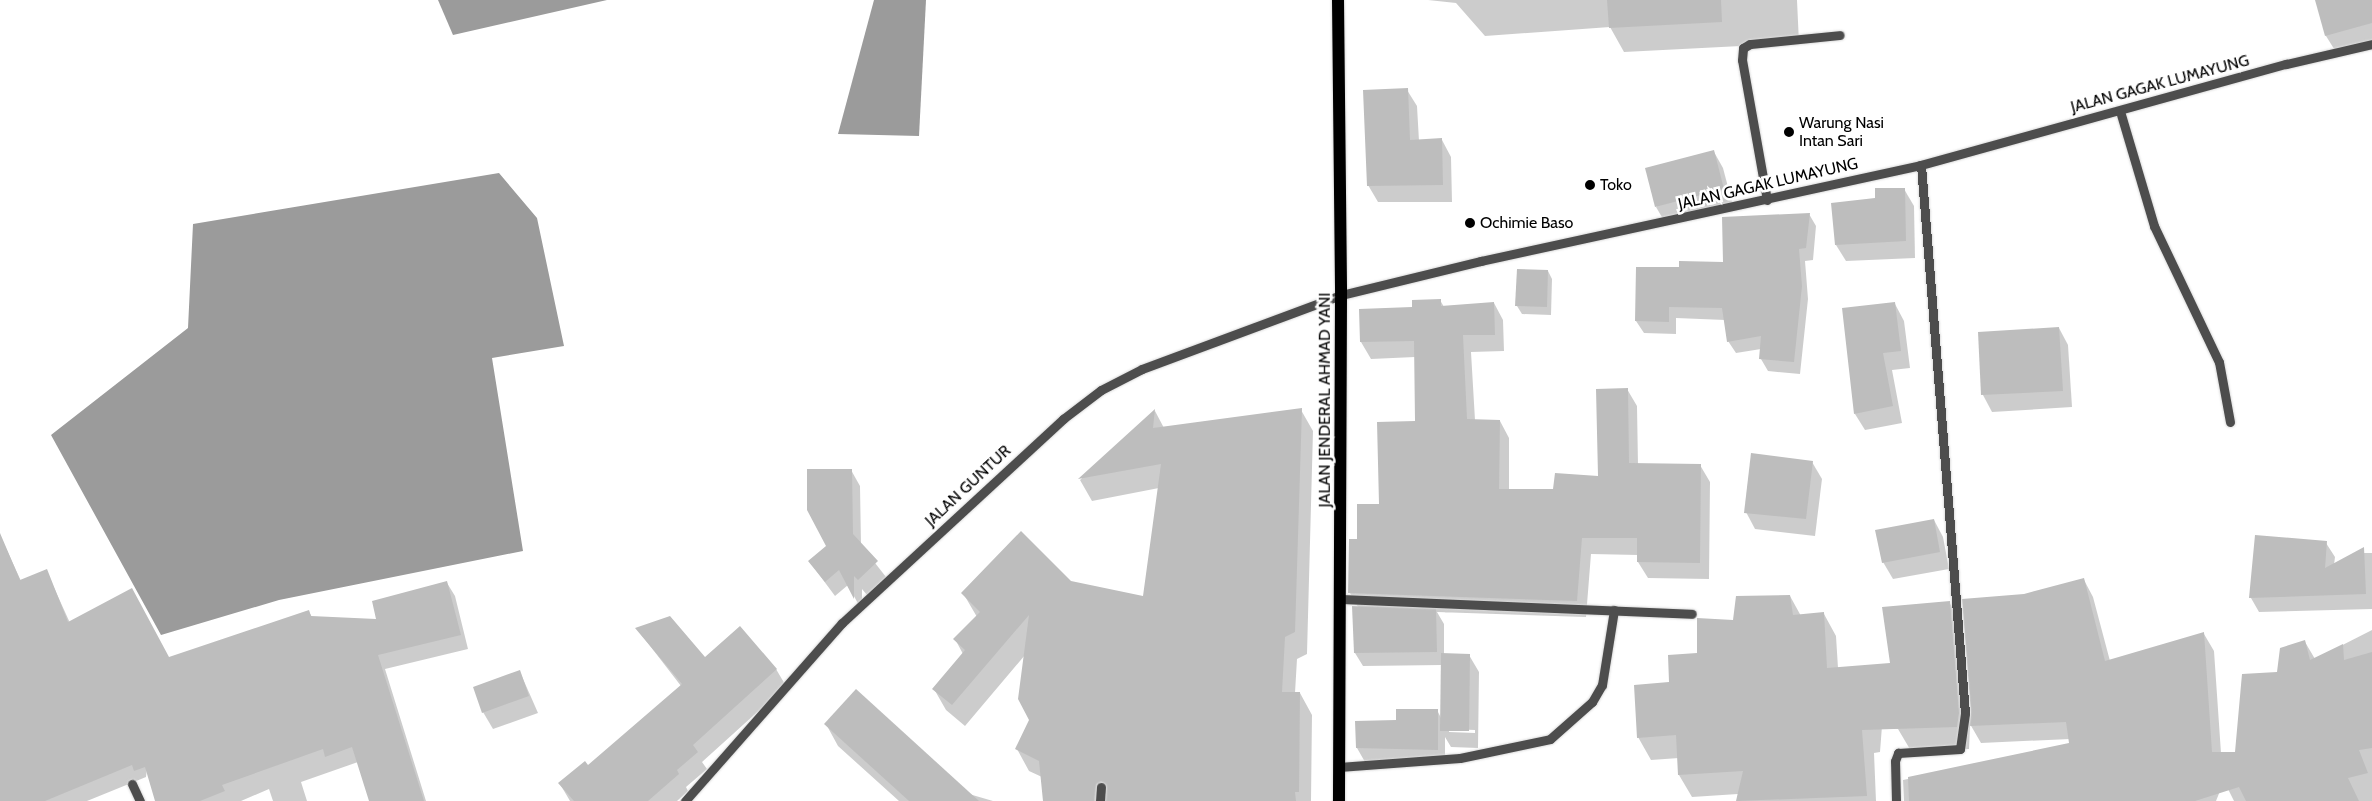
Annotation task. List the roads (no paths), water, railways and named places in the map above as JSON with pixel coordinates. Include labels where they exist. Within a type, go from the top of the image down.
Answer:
[{"type":"main road","name":"JALAN JENDERAL AHMAD YANI","points":[[1338,0],[1342,295],[1339,801]]},
{"type":"street","points":[[1767,200],[1742,60],[1743,48],[1750,44],[1840,36]]},
{"type":"street","name":"JALAN GAGAK LUMAYUNG","points":[[1342,295],[1481,260],[1767,200],[1921,165],[2372,44]]},
{"type":"street","points":[[2120,111],[2154,226],[2218,362],[2230,422]]},
{"type":"street","points":[[1896,801],[1895,761],[1898,753],[1960,749],[1965,713],[1921,165]]},
{"type":"street","name":"JALAN GUNTUR","points":[[685,801],[842,623],[1063,419],[1101,390],[1142,369],[1342,295]]},
{"type":"street","points":[[1340,599],[1692,614]]},
{"type":"street","points":[[1340,767],[1460,758],[1550,739],[1592,702],[1602,685],[1614,610]]},
{"type":"street","points":[[132,784],[140,801]]},
{"type":"street","points":[[1100,801],[1101,787]]},
{"type":"place","name":"Warung Nasi Intan Sari","points":[[1789,132]]},
{"type":"place","name":"Toko","points":[[1590,185]]},
{"type":"place","name":"Ochimie Baso","points":[[1470,223]]}]
